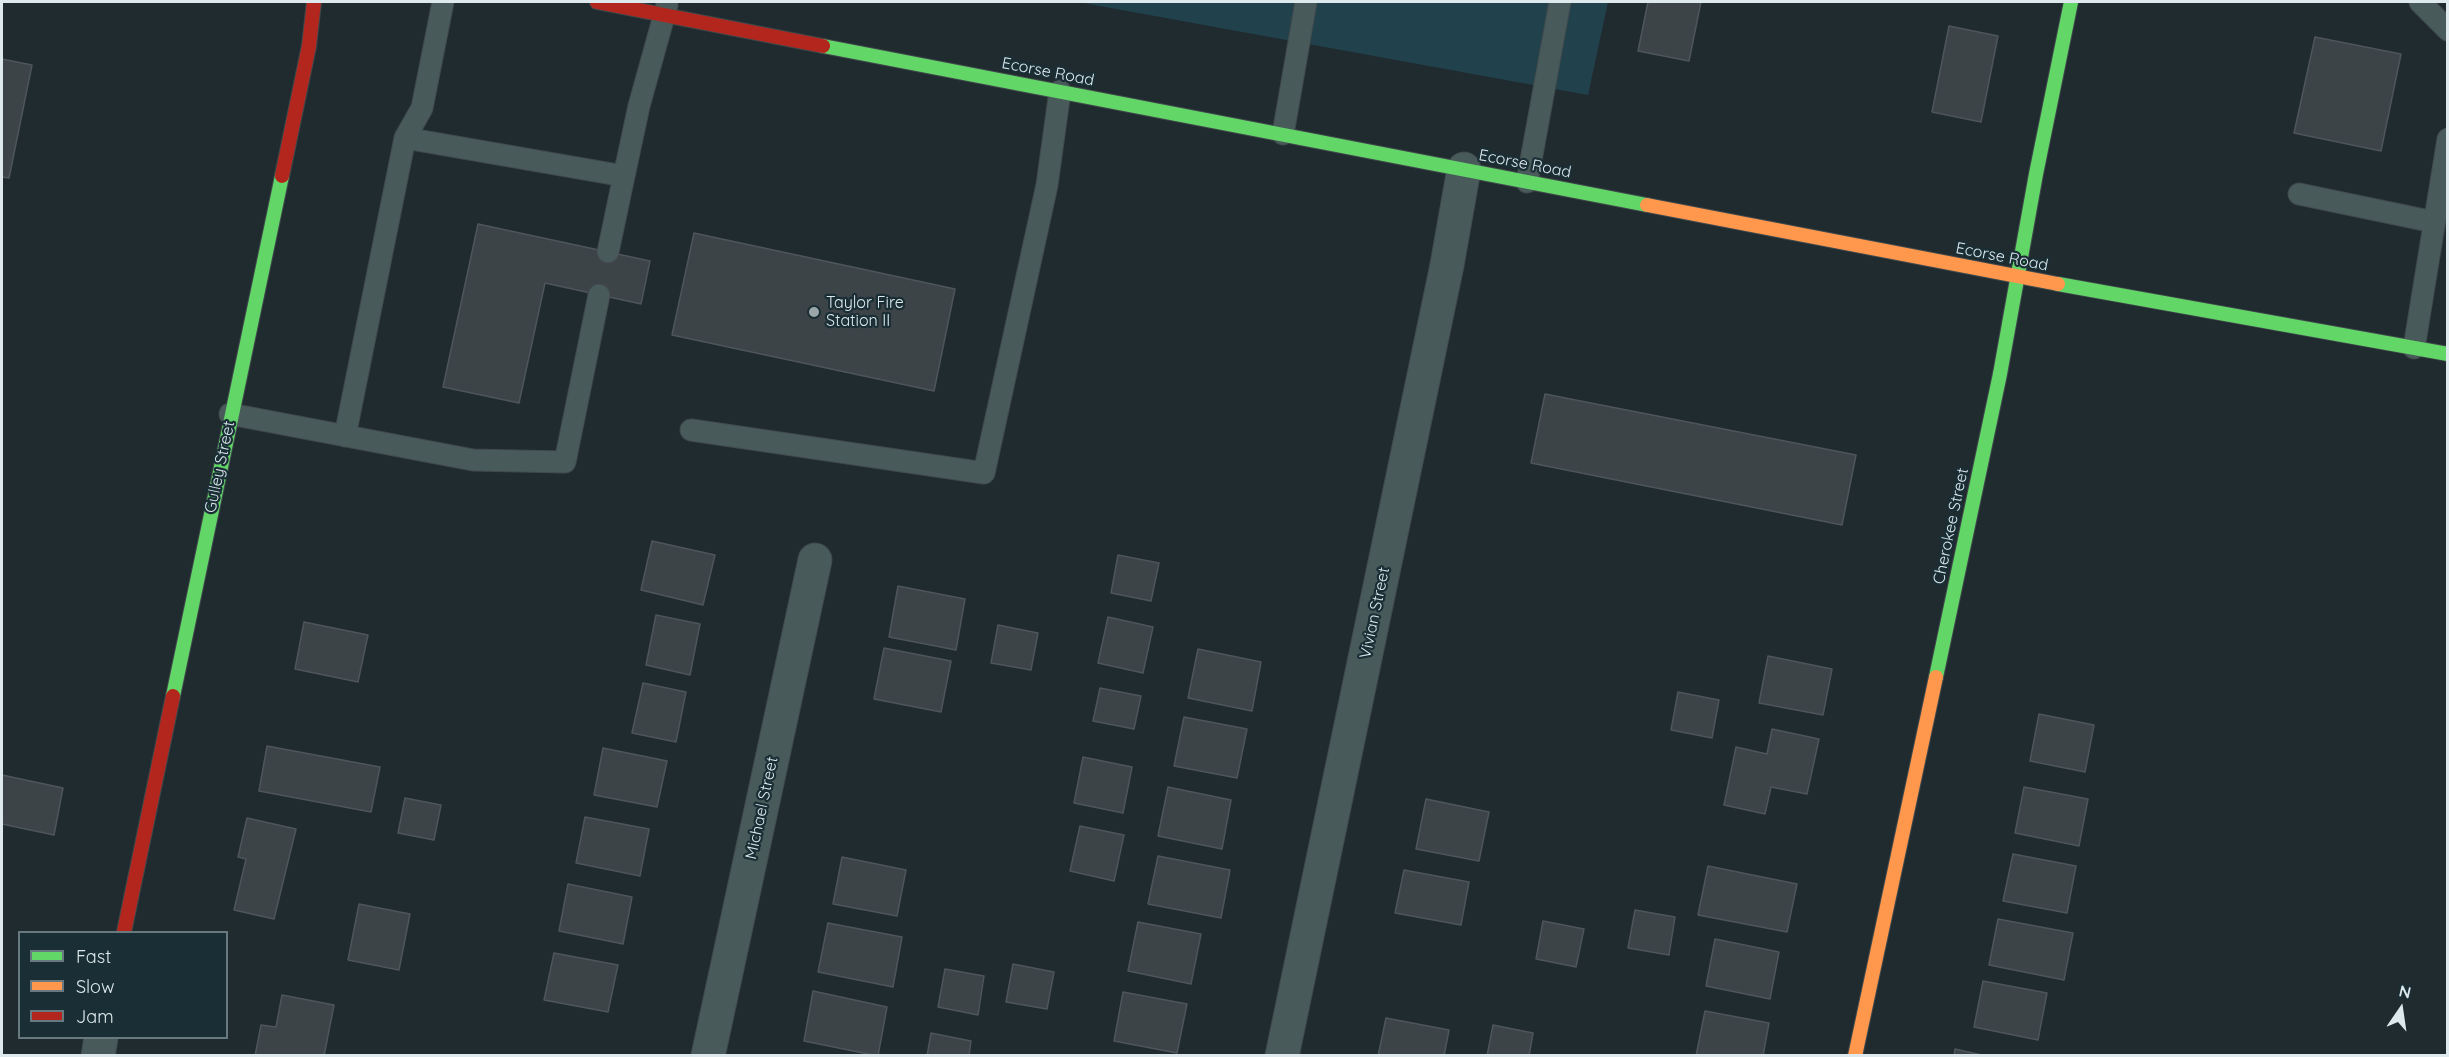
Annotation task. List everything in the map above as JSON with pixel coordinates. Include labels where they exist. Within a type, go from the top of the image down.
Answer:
[{"type":"street","name":"Gulley Street","points":[[124,931],[230,414],[309,46],[314,2]]},
{"type":"street","name":"Ecorse Road","points":[[597,2],[667,8],[1060,91],[1527,182],[2018,277],[2448,354]]},
{"type":"street","name":"Cherokee Street","points":[[1855,1056],[2000,374],[2071,2]]},
{"type":"street","name":"Vivian Street","points":[[1282,1056],[1447,265],[1464,169]]},
{"type":"street","name":"Michael Street","points":[[708,1056],[815,560]]},
{"type":"street","points":[[98,1056],[101,1039]]},
{"type":"lane","points":[[345,436],[405,138],[422,108],[443,2]]},
{"type":"lane","points":[[1283,134],[1306,2]]},
{"type":"lane","points":[[1527,182],[1560,2]]},
{"type":"lane","points":[[2420,2],[2448,30]]},
{"type":"lane","points":[[608,252],[639,106],[667,8]]},
{"type":"lane","points":[[692,430],[984,473],[1047,185],[1060,91]]},
{"type":"lane","points":[[405,138],[624,176]]},
{"type":"lane","points":[[2414,348],[2448,139]]},
{"type":"lane","points":[[2299,194],[2434,222]]},
{"type":"lane","points":[[230,414],[473,460],[565,462],[599,295]]},
{"type":"shaded area","points":[[1078,2],[1608,2],[1588,95]]},
{"type":"building","points":[[1648,2],[1701,2],[1689,61],[1638,51]]},
{"type":"building","points":[[1949,26],[1998,36],[1981,122],[1932,112]]},
{"type":"building","points":[[2315,37],[2401,54],[2381,151],[2294,133]]},
{"type":"building","points":[[2,59],[32,65],[9,178],[2,177]]},
{"type":"building","points":[[478,224],[650,261],[641,304],[545,283],[519,403],[443,387]]},
{"type":"building","name":"Taylor Fire Station II","points":[[694,233],[955,289],[934,391],[672,335]]},
{"type":"building","points":[[1545,394],[1856,455],[1842,525],[1531,463]]},
{"type":"building","points":[[652,541],[715,555],[703,605],[641,590]]},
{"type":"building","points":[[1118,555],[1159,563],[1151,601],[1111,593]]},
{"type":"building","points":[[898,586],[965,599],[956,650],[889,637]]},
{"type":"building","points":[[656,615],[700,624],[690,675],[646,665]]},
{"type":"building","points":[[1108,617],[1153,627],[1143,673],[1098,663]]},
{"type":"building","points":[[304,622],[368,635],[358,682],[295,669]]},
{"type":"building","points":[[998,625],[1038,633],[1031,670],[991,663]]},
{"type":"building","points":[[884,648],[951,661],[941,712],[874,699]]},
{"type":"building","points":[[1198,649],[1261,662],[1252,711],[1188,698]]},
{"type":"building","points":[[1768,656],[1832,669],[1823,715],[1759,703]]},
{"type":"building","points":[[643,683],[686,692],[676,742],[632,733]]},
{"type":"building","points":[[1100,688],[1141,696],[1134,729],[1093,721]]},
{"type":"building","points":[[1678,692],[1719,700],[1712,738],[1671,730]]},
{"type":"building","points":[[2039,714],[2094,725],[2085,772],[2030,761]]},
{"type":"building","points":[[1184,717],[1247,729],[1237,778],[1174,766]]},
{"type":"building","points":[[1772,729],[1819,739],[1807,794],[1771,787],[1765,814],[1724,805],[1736,747],[1767,754]]},
{"type":"building","points":[[267,746],[380,767],[371,812],[259,791]]},
{"type":"building","points":[[603,748],[667,761],[657,807],[594,795]]},
{"type":"building","points":[[1083,757],[1132,767],[1123,813],[1074,803]]},
{"type":"building","points":[[2,775],[63,788],[54,835],[2,824]]},
{"type":"building","points":[[1168,787],[1231,800],[1222,849],[1158,836]]},
{"type":"building","points":[[2024,787],[2088,799],[2079,846],[2015,833]]},
{"type":"building","points":[[405,798],[441,805],[434,840],[398,833]]},
{"type":"building","points":[[1426,799],[1489,812],[1479,861],[1416,849]]},
{"type":"building","points":[[585,817],[649,829],[640,876],[576,863]]},
{"type":"building","points":[[247,818],[296,829],[274,919],[234,910],[246,859],[238,857]]},
{"type":"building","points":[[1080,826],[1124,835],[1114,881],[1070,871]]},
{"type":"building","points":[[2013,854],[2076,866],[2067,913],[2003,901]]},
{"type":"building","points":[[1158,856],[1230,870],[1221,918],[1148,904]]},
{"type":"building","points":[[842,857],[906,870],[897,916],[833,904]]},
{"type":"building","points":[[1708,866],[1797,884],[1787,932],[1698,915]]},
{"type":"building","points":[[1404,870],[1469,882],[1461,925],[1395,913]]},
{"type":"building","points":[[568,884],[632,897],[623,944],[559,931]]},
{"type":"building","points":[[359,904],[410,914],[399,970],[348,960]]},
{"type":"building","points":[[1635,910],[1675,917],[1669,955],[1628,948]]},
{"type":"building","points":[[1998,919],[2073,933],[2064,980],[1989,965]]},
{"type":"building","points":[[1543,921],[1584,929],[1576,967],[1536,959]]},
{"type":"building","points":[[1138,922],[1201,934],[1191,984],[1128,971]]},
{"type":"building","points":[[828,923],[902,937],[893,987],[818,972]]},
{"type":"building","points":[[1715,939],[1779,952],[1770,999],[1706,986]]},
{"type":"building","points":[[554,953],[618,965],[608,1012],[544,1000]]},
{"type":"building","points":[[1013,964],[1054,972],[1047,1009],[1006,1002]]},
{"type":"building","points":[[945,969],[984,976],[978,1015],[938,1007]]},
{"type":"building","points":[[1983,981],[2047,993],[2038,1040],[1974,1027]]},
{"type":"building","points":[[813,991],[887,1007],[878,1056],[804,1041]]},
{"type":"building","points":[[1123,992],[1187,1004],[1177,1053],[1114,1041]]},
{"type":"building","points":[[282,995],[334,1005],[324,1056],[255,1056],[261,1025],[276,1027]]},
{"type":"building","points":[[1705,1011],[1769,1023],[1763,1056],[1696,1056]]},
{"type":"building","points":[[1386,1018],[1449,1030],[1444,1056],[1378,1056]]},
{"type":"building","points":[[1493,1025],[1533,1033],[1529,1056],[1487,1056]]},
{"type":"building","points":[[931,1033],[971,1041],[969,1056],[927,1056]]},
{"type":"building","points":[[1955,1049],[1986,1056],[1954,1056]]},
{"type":"traffic: fast","points":[[1936,677],[2000,374],[2036,174],[2071,2]]},
{"type":"traffic: fast","points":[[823,46],[1647,205]]},
{"type":"traffic: fast","points":[[173,696],[282,176]]},
{"type":"traffic: fast","points":[[2058,284],[2448,354]]},
{"type":"traffic: slow","points":[[1647,205],[2058,284]]},
{"type":"traffic: slow","points":[[1855,1056],[1936,677]]},
{"type":"traffic: jam","points":[[282,176],[309,46],[314,2]]},
{"type":"traffic: jam","points":[[597,2],[823,46]]},
{"type":"traffic: jam","points":[[124,931],[173,696]]},
{"type":"place","name":"Taylor Fire Station II","points":[[814,312]]}]
